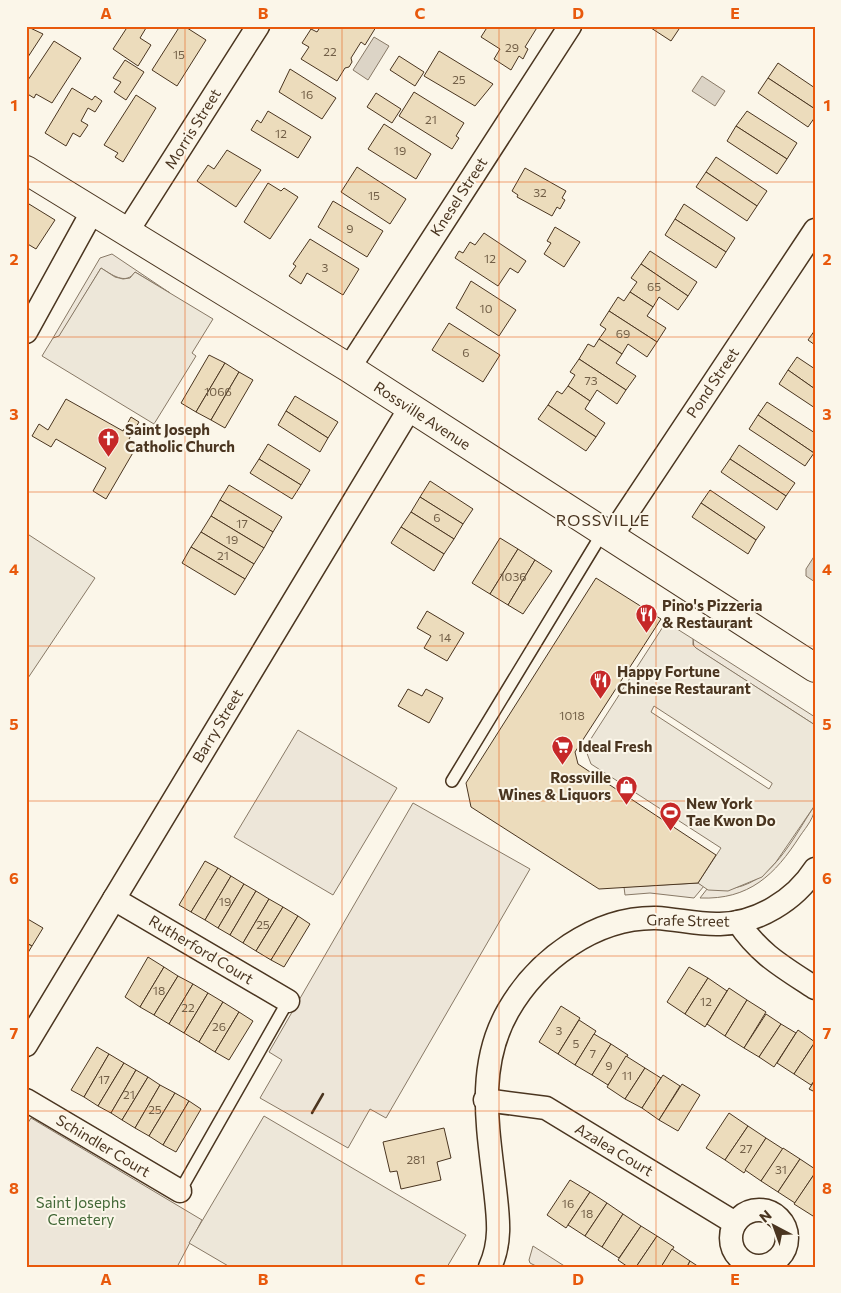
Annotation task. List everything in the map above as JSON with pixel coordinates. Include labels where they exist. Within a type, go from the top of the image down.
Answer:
[{"type":"street","name":"Morris Street","points":[[127,232],[258,26]]},
{"type":"street","name":"Knesel Street","points":[[349,368],[570,26]]},
{"type":"street","name":"Rossville Avenue","points":[[26,170],[349,368],[815,668]]},
{"type":"street","points":[[26,332],[92,212]]},
{"type":"street","name":"Pond Street","points":[[607,534],[815,230]]},
{"type":"street","name":"Barry Street","points":[[26,1045],[410,408]]},
{"type":"street","name":"Grafe Street","points":[[490,1267],[500,1230],[485,1100],[488,1071],[494,1042],[508,1012],[521,991],[542,967],[564,949],[589,934],[626,921],[655,918],[720,924],[738,922],[768,912],[792,895],[815,869]]},
{"type":"street","name":"Rutherford Court","points":[[114,899],[288,1001]]},
{"type":"street","points":[[738,922],[750,941],[764,954],[815,988]]},
{"type":"street","name":"Schindler Court","points":[[26,1100],[180,1191]]},
{"type":"street","name":"Azalea Court","points":[[485,1100],[546,1108],[735,1223]]},
{"type":"lane","points":[[452,781],[607,534]]},
{"type":"lane","points":[[180,1191],[288,1001]]},
{"type":"green space","points":[[112,254],[170,293],[135,272],[127,278],[118,278],[101,268],[59,337],[53,338],[100,258]]},
{"type":"green space","points":[[693,639],[815,717],[815,725],[694,647]]},
{"type":"green space","points":[[298,730],[397,788],[333,895],[234,837]]},
{"type":"green space","points":[[413,803],[530,869],[386,1118],[370,1109],[348,1148],[260,1098],[282,1060],[269,1052]]},
{"type":"green space","points":[[815,805],[814,814],[791,850],[759,882],[747,890],[733,895],[717,898],[700,898],[707,889],[726,889],[742,886],[768,870],[789,846]]},
{"type":"green space","points":[[698,883],[704,886],[694,898],[650,893],[625,895],[624,887]]},
{"type":"green space","name":"Saint Josephs Cemetery","points":[[31,1118],[202,1220],[177,1267],[26,1267],[26,1126]]},
{"type":"green space","points":[[533,1246],[566,1267],[538,1267],[530,1263],[529,1260]]},
{"type":"shaded area","points":[[374,37],[389,46],[368,80],[353,70]]},
{"type":"shaded area","points":[[702,76],[725,91],[715,106],[692,91]]},
{"type":"shaded area","points":[[101,268],[115,277],[123,279],[130,278],[135,272],[213,319],[192,353],[196,356],[154,424],[42,356],[53,338],[59,336]]},
{"type":"shaded area","points":[[26,533],[95,578],[26,681]]},
{"type":"shaded area","points":[[815,555],[815,582],[806,576],[806,569]]},
{"type":"shaded area","points":[[666,622],[693,639],[693,645],[696,648],[815,725],[815,805],[776,862],[762,877],[728,891],[708,890],[698,883],[721,848],[591,764],[585,748]],"holes":[[[654,706],[772,783],[769,789],[651,712]]]},
{"type":"shaded area","points":[[264,1116],[466,1235],[447,1267],[230,1267],[189,1243]]},
{"type":"building","points":[[26,26],[43,34],[26,60]]},
{"type":"building","points":[[128,26],[146,28],[140,38],[151,45],[138,66],[113,49]]},
{"type":"building","points":[[180,26],[184,26],[206,40],[177,86],[152,70]]},
{"type":"building","points":[[321,26],[376,27],[365,45],[361,42],[351,58],[352,62],[349,67],[345,68],[337,81],[301,59],[309,47],[302,43],[311,29],[317,32]]},
{"type":"building","points":[[488,26],[538,26],[525,47],[528,49],[523,59],[519,56],[511,70],[494,59],[500,49],[481,37]]},
{"type":"building","points":[[648,26],[681,26],[671,41]]},
{"type":"building","points":[[54,41],[81,58],[52,103],[36,94],[34,98],[26,93],[26,83]]},
{"type":"building","points":[[439,51],[493,84],[475,106],[424,76]]},
{"type":"building","points":[[399,56],[424,72],[415,86],[390,70]]},
{"type":"building","points":[[125,60],[144,72],[126,100],[114,92],[121,82],[113,78]]},
{"type":"building","points":[[778,63],[815,88],[815,109],[768,78]]},
{"type":"building","points":[[290,69],[336,98],[322,119],[279,92]]},
{"type":"building","points":[[768,78],[815,109],[815,117],[808,127],[758,93]]},
{"type":"building","points":[[72,88],[92,100],[95,96],[102,101],[95,112],[88,108],[81,121],[88,125],[80,137],[73,133],[66,146],[45,133]]},
{"type":"building","points":[[414,92],[464,123],[456,136],[459,138],[452,149],[399,116]]},
{"type":"building","points":[[376,93],[401,109],[392,123],[367,107]]},
{"type":"building","points":[[136,95],[156,108],[123,162],[115,157],[118,153],[104,145]]},
{"type":"building","points":[[268,111],[311,137],[298,158],[251,130],[257,120],[261,123]]},
{"type":"building","points":[[747,111],[797,143],[787,159],[736,126]]},
{"type":"building","points":[[384,124],[431,154],[416,179],[368,149]]},
{"type":"building","points":[[736,126],[787,159],[777,174],[727,141]]},
{"type":"building","points":[[227,150],[261,170],[236,207],[197,181],[208,165],[214,169]]},
{"type":"building","points":[[716,157],[767,191],[757,206],[706,172]]},
{"type":"building","points":[[357,167],[406,199],[390,224],[341,192]]},
{"type":"building","points":[[525,168],[566,191],[562,198],[565,200],[560,209],[557,207],[552,216],[517,197],[518,195],[512,191]]},
{"type":"building","points":[[706,172],[757,206],[747,221],[696,187]]},
{"type":"building","points":[[268,183],[281,191],[284,188],[298,197],[270,239],[244,222]]},
{"type":"building","points":[[333,201],[383,231],[367,257],[318,227]]},
{"type":"building","points":[[29,204],[55,220],[36,249],[26,243],[26,208]]},
{"type":"building","points":[[684,204],[735,238],[726,252],[675,219]]},
{"type":"building","points":[[675,219],[726,252],[716,268],[665,235]]},
{"type":"building","points":[[555,227],[580,242],[564,267],[544,254],[551,243],[547,241]]},
{"type":"building","points":[[484,233],[526,261],[518,273],[510,268],[498,286],[455,258],[459,251],[463,253],[470,242],[475,245]]},
{"type":"building","points":[[310,239],[359,269],[343,295],[307,273],[301,284],[289,276],[296,266],[293,264]]},
{"type":"building","points":[[650,251],[697,282],[688,296],[641,264]]},
{"type":"building","points":[[641,264],[688,296],[678,310],[659,297],[653,307],[630,292],[637,282],[631,278]]},
{"type":"building","points":[[471,281],[516,310],[499,336],[456,308]]},
{"type":"building","points":[[630,292],[653,307],[647,316],[666,328],[657,342],[609,311],[618,297],[624,301]]},
{"type":"building","points":[[609,311],[657,342],[647,357],[628,344],[622,354],[599,339],[606,329],[600,325]]},
{"type":"building","points":[[449,323],[500,355],[483,382],[432,350]]},
{"type":"building","points":[[815,330],[815,345],[808,340]]},
{"type":"building","points":[[599,339],[622,354],[616,363],[636,376],[626,390],[579,359],[588,344],[594,347]]},
{"type":"building","points":[[209,355],[225,363],[196,412],[181,403]]},
{"type":"building","points":[[797,357],[815,369],[815,389],[788,370]]},
{"type":"building","points":[[579,359],[626,390],[617,404],[597,390],[590,401],[568,386],[575,375],[570,372]]},
{"type":"building","points":[[225,363],[239,372],[211,420],[196,412]]},
{"type":"building","points":[[788,370],[815,389],[815,408],[779,384]]},
{"type":"building","points":[[239,372],[253,380],[225,428],[211,420]]},
{"type":"building","points":[[568,386],[590,401],[585,409],[605,423],[596,437],[548,405],[557,391],[562,394]]},
{"type":"building","points":[[295,396],[338,422],[328,438],[286,411]]},
{"type":"building","name":"Saint Joseph Catholic Church","points":[[66,399],[123,431],[131,417],[139,422],[129,439],[138,444],[106,499],[93,491],[106,468],[56,439],[51,447],[32,436],[39,424],[48,430]]},
{"type":"building","points":[[767,402],[815,433],[814,453],[758,415]]},
{"type":"building","points":[[548,405],[596,437],[586,451],[538,419]]},
{"type":"building","points":[[286,411],[328,438],[320,452],[278,425]]},
{"type":"building","points":[[758,415],[814,453],[805,466],[749,429]]},
{"type":"building","points":[[268,444],[310,470],[301,485],[259,459]]},
{"type":"building","points":[[739,445],[795,483],[786,496],[730,459]]},
{"type":"building","points":[[259,459],[301,485],[292,499],[250,473]]},
{"type":"building","points":[[730,459],[786,496],[777,510],[721,472]]},
{"type":"building","points":[[430,481],[473,509],[463,524],[420,497]]},
{"type":"building","points":[[229,485],[282,517],[273,532],[220,500]]},
{"type":"building","points":[[710,490],[765,527],[756,540],[701,503]]},
{"type":"building","points":[[420,497],[463,524],[454,539],[411,512]]},
{"type":"building","points":[[220,500],[273,532],[264,548],[211,516]]},
{"type":"building","points":[[701,503],[756,540],[748,554],[692,517]]},
{"type":"building","points":[[411,512],[454,539],[444,554],[401,527]]},
{"type":"building","points":[[211,516],[264,548],[254,564],[201,532]]},
{"type":"building","points":[[401,527],[444,554],[434,571],[391,543]]},
{"type":"building","points":[[201,532],[254,564],[245,579],[191,547]]},
{"type":"building","points":[[500,538],[518,549],[490,594],[472,583]]},
{"type":"building","points":[[191,547],[245,579],[235,595],[182,563]]},
{"type":"building","points":[[518,549],[535,560],[508,605],[490,594]]},
{"type":"building","points":[[535,560],[552,571],[523,614],[508,605]]},
{"type":"building","points":[[596,578],[661,619],[575,752],[578,764],[716,855],[698,883],[599,889],[471,807],[466,783]]},
{"type":"building","points":[[427,611],[464,633],[447,661],[424,648],[431,636],[417,628]]},
{"type":"building","points":[[408,689],[422,696],[426,689],[443,698],[429,723],[398,706]]},
{"type":"building","points":[[205,861],[218,868],[191,912],[179,905]]},
{"type":"building","points":[[218,868],[231,876],[205,920],[191,912]]},
{"type":"building","points":[[231,876],[244,884],[218,928],[205,920]]},
{"type":"building","points":[[244,884],[256,891],[230,935],[218,928]]},
{"type":"building","points":[[256,891],[269,899],[243,943],[230,935]]},
{"type":"building","points":[[269,899],[283,907],[256,951],[243,943]]},
{"type":"building","points":[[283,907],[298,916],[271,960],[256,951]]},
{"type":"building","points":[[298,916],[310,924],[284,967],[271,960]]},
{"type":"building","points":[[26,918],[43,928],[32,946],[26,943]]},
{"type":"building","points":[[26,943],[32,946],[26,956]]},
{"type":"building","points":[[148,957],[164,967],[140,1007],[125,997]]},
{"type":"building","points":[[164,967],[178,976],[154,1015],[140,1007]]},
{"type":"building","points":[[689,967],[708,978],[685,1014],[667,1002]]},
{"type":"building","points":[[178,976],[193,984],[169,1024],[154,1015]]},
{"type":"building","points":[[708,978],[727,991],[705,1027],[685,1014]]},
{"type":"building","points":[[193,984],[208,993],[184,1033],[169,1024]]},
{"type":"building","points":[[729,988],[747,1000],[725,1036],[707,1024]]},
{"type":"building","points":[[208,993],[223,1002],[199,1042],[184,1033]]},
{"type":"building","points":[[747,1000],[766,1012],[744,1048],[725,1036]]},
{"type":"building","points":[[223,1002],[239,1012],[215,1052],[199,1042]]},
{"type":"building","points":[[561,1006],[580,1018],[558,1054],[539,1042]]},
{"type":"building","points":[[239,1012],[253,1021],[229,1060],[215,1052]]},
{"type":"building","points":[[766,1014],[781,1024],[759,1057],[744,1048]]},
{"type":"building","points":[[579,1020],[596,1031],[575,1065],[558,1054]]},
{"type":"building","points":[[781,1024],[796,1033],[774,1067],[759,1057]]},
{"type":"building","points":[[798,1030],[815,1042],[794,1074],[777,1063]]},
{"type":"building","points":[[594,1034],[611,1044],[592,1075],[575,1065]]},
{"type":"building","points":[[815,1042],[815,1080],[811,1085],[794,1074]]},
{"type":"building","points":[[611,1044],[628,1055],[608,1085],[592,1075]]},
{"type":"building","points":[[97,1047],[109,1054],[84,1097],[71,1090]]},
{"type":"building","points":[[109,1054],[124,1063],[98,1106],[84,1097]]},
{"type":"building","points":[[626,1056],[645,1068],[625,1099],[607,1087]]},
{"type":"building","points":[[124,1063],[136,1070],[111,1113],[98,1106]]},
{"type":"building","points":[[645,1068],[661,1078],[642,1108],[625,1099]]},
{"type":"building","points":[[136,1070],[148,1077],[122,1120],[111,1113]]},
{"type":"building","points":[[663,1075],[680,1086],[659,1120],[642,1108]]},
{"type":"building","points":[[148,1077],[160,1085],[135,1128],[122,1120]]},
{"type":"building","points":[[815,1080],[815,1092],[809,1089]]},
{"type":"building","points":[[682,1084],[700,1095],[678,1131],[659,1120]]},
{"type":"building","points":[[160,1085],[175,1093],[149,1136],[135,1128]]},
{"type":"building","points":[[175,1093],[189,1101],[163,1145],[149,1136]]},
{"type":"building","points":[[189,1101],[201,1109],[176,1152],[163,1145]]},
{"type":"building","points":[[729,1113],[748,1126],[725,1160],[706,1148]]},
{"type":"building","points":[[748,1126],[766,1138],[744,1173],[725,1160]]},
{"type":"building","points":[[444,1128],[451,1158],[437,1162],[441,1180],[401,1189],[397,1171],[390,1172],[383,1142]]},
{"type":"building","points":[[766,1138],[783,1149],[761,1181],[745,1170]]},
{"type":"building","points":[[783,1148],[800,1159],[778,1192],[761,1181]]},
{"type":"building","points":[[800,1159],[815,1169],[815,1173],[795,1203],[778,1192]]},
{"type":"building","points":[[815,1173],[815,1214],[813,1216],[794,1204]]},
{"type":"building","points":[[570,1180],[590,1192],[566,1228],[547,1215]]},
{"type":"building","points":[[590,1192],[607,1203],[585,1236],[568,1225]]},
{"type":"building","points":[[607,1203],[623,1214],[602,1247],[585,1236]]},
{"type":"building","points":[[623,1214],[641,1226],[619,1258],[602,1247]]},
{"type":"building","points":[[641,1226],[657,1236],[636,1267],[628,1267],[618,1260]]},
{"type":"building","points":[[657,1236],[674,1247],[661,1267],[636,1267]]},
{"type":"building","points":[[672,1249],[690,1261],[687,1267],[661,1267]]},
{"type":"building","points":[[690,1261],[699,1267],[687,1267]]},
{"type":"wall","points":[[312,1113],[323,1094]]},
{"type":"place","name":"Saint Joseph Catholic Church","points":[[109,458]]},
{"type":"place","name":"Pino's Pizzeria & Restaurant","points":[[646,634]]},
{"type":"place","name":"Happy Fortune Chinese Restaurant","points":[[601,700]]},
{"type":"place","name":"Ideal Fresh","points":[[562,766]]},
{"type":"place","name":"Rossville Wines & Liquors","points":[[627,806]]},
{"type":"place","name":"New York Tae Kwon Do","points":[[670,832]]},
{"type":"district","name":"ROSSVILLE","points":[[603,520]]}]
